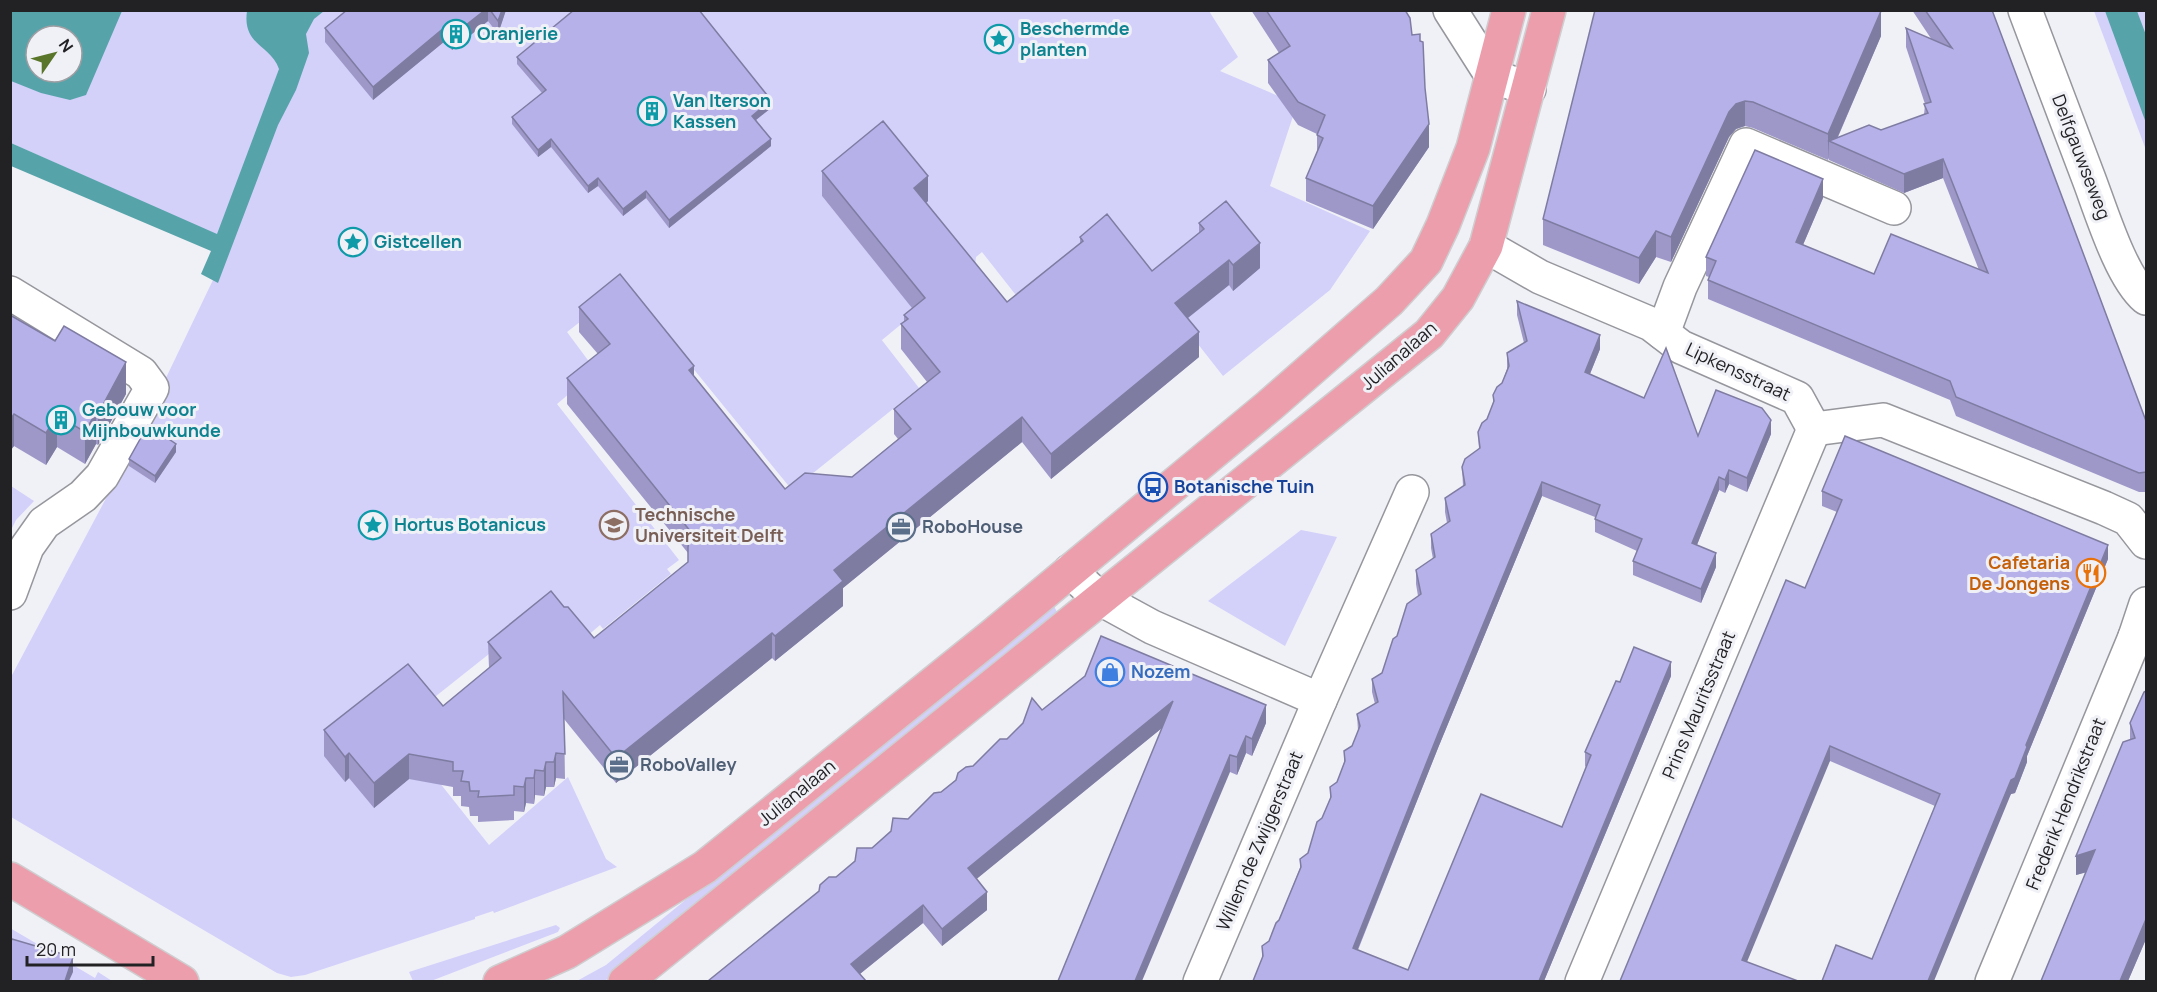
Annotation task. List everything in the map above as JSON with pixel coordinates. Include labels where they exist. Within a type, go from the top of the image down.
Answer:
[{"type":"main road","name":"Julianalaan","points":[[500,981],[567,952],[705,867],[993,636],[1326,357],[1389,301],[1426,261],[1443,225],[1473,148],[1509,10]]},
{"type":"main road","name":"Julianalaan","points":[[626,981],[1429,334],[1458,298],[1486,246],[1549,10]]},
{"type":"main road","points":[[10,879],[182,981]]},
{"type":"street","points":[[1450,10],[1492,76],[1529,89]]},
{"type":"street","name":"Delfgauwseweg","points":[[2025,10],[2110,234],[2126,271],[2146,298]]},
{"type":"street","points":[[1663,333],[1680,287],[1746,145],[1894,208]]},
{"type":"street","name":"Lipkensstraat","points":[[1486,246],[1540,277],[1651,324],[1681,347],[1797,398],[1814,429]]},
{"type":"street","points":[[10,293],[141,373],[152,388],[102,476],[83,496],[44,523],[27,547],[10,593]]},
{"type":"street","points":[[1814,429],[1883,420],[2128,519],[2146,542]]},
{"type":"street","name":"Prins Mauritsstraat","points":[[1582,981],[1814,429]]},
{"type":"street","points":[[1070,570],[1099,598],[1152,627],[1320,700],[1412,492]]},
{"type":"street","points":[[2140,638],[2146,604]]},
{"type":"street","name":"Frederik Hendrikstraat","points":[[1992,981],[2140,638]]},
{"type":"street","name":"Willem de Zwijgerstraat","points":[[1200,981],[1320,700]]},
{"type":"shaded area","name":"Hortus Botanicus","points":[[10,11],[1209,11],[1238,57],[1220,71],[1297,104],[1270,186],[1370,231],[1330,290],[1223,376],[1107,228],[1019,299],[982,252],[976,257],[974,274],[822,196],[916,312],[881,339],[919,388],[792,490],[626,286],[567,332],[596,371],[557,404],[679,560],[667,569],[671,574],[603,629],[600,625],[586,637],[557,600],[431,700],[378,705],[489,845],[568,777],[606,859],[617,867],[494,913],[493,911],[305,975],[291,977],[277,973],[11,817],[11,677],[128,457],[227,247],[116,190],[11,143]]},
{"type":"shaded area","points":[[10,11],[122,11],[86,95],[70,100],[41,93],[11,81]]},
{"type":"shaded area","points":[[247,11],[324,11],[314,19],[306,34],[309,53],[296,90],[278,125],[218,283],[201,274],[211,251],[11,166],[11,143],[217,234],[279,69],[275,61],[249,31]]},
{"type":"shaded area","points":[[2094,11],[2146,11],[2146,150]]},
{"type":"shaded area","points":[[2105,11],[2137,11],[2146,35],[2146,123]]},
{"type":"shaded area","points":[[11,486],[34,501],[16,520],[11,530]]},
{"type":"shaded area","points":[[1301,530],[1337,537],[1285,646],[1208,601]]},
{"type":"shaded area","points":[[1047,604],[1054,606],[1057,612],[1055,616],[622,971],[604,981],[575,982],[606,965]]},
{"type":"shaded area","points":[[556,925],[560,928],[558,932],[431,981],[413,981],[409,972]]},
{"type":"shaded area","points":[[10,928],[95,978],[98,972],[112,981],[11,981]]},
{"type":"building","points":[[347,10],[485,10],[452,36],[445,27],[373,87],[325,28]]},
{"type":"building","points":[[490,10],[502,10],[498,21]]},
{"type":"building","name":"Van Iterson Kassen","points":[[574,10],[699,10],[771,100],[752,116],[771,139],[669,220],[646,191],[623,209],[598,178],[588,186],[551,139],[538,150],[512,117],[546,90],[517,57]]},
{"type":"building","points":[[1266,10],[1405,10],[1410,18],[1412,35],[1420,34],[1420,41],[1423,42],[1429,124],[1373,206],[1306,178],[1323,138],[1317,135],[1325,115],[1298,102],[1268,60],[1290,46]]},
{"type":"building","points":[[1595,10],[1881,11],[1828,134],[1753,102],[1745,101],[1736,104],[1729,112],[1671,237],[1656,231],[1639,258],[1543,219]]},
{"type":"building","points":[[1925,10],[1992,10],[2146,421],[2146,472],[2139,473],[1956,397],[1950,381],[1708,280],[1716,261],[1706,257],[1755,150],[1823,179],[1796,242],[1874,274],[1891,234],[1988,273],[1943,159],[1904,174],[1829,141],[1869,125],[1881,130],[1928,113],[1924,104],[1931,102],[1906,28],[1952,48]]},
{"type":"building","points":[[883,121],[928,176],[914,188],[1007,302],[1083,241],[1080,237],[1107,214],[1152,271],[1204,229],[1199,223],[1226,201],[1260,243],[1233,265],[1229,260],[1175,303],[1199,332],[1051,454],[1022,417],[834,570],[843,581],[775,636],[772,633],[616,758],[563,692],[565,754],[556,753],[554,762],[546,762],[544,771],[535,770],[534,778],[526,778],[524,787],[514,786],[514,795],[478,797],[479,791],[470,791],[469,782],[461,781],[463,771],[453,771],[453,762],[409,754],[374,783],[349,753],[345,757],[324,730],[408,664],[443,706],[501,658],[488,642],[551,591],[594,638],[688,562],[691,532],[567,378],[610,344],[579,307],[620,274],[694,366],[689,370],[785,489],[805,473],[852,477],[911,429],[894,409],[940,372],[901,324],[908,319],[904,315],[925,298],[822,171]]},
{"type":"building","points":[[1517,301],[1600,335],[1585,372],[1644,398],[1666,348],[1698,436],[1716,390],[1762,408],[1771,420],[1747,478],[1729,470],[1725,480],[1719,477],[1692,543],[1716,553],[1701,589],[1633,561],[1642,539],[1595,519],[1600,505],[1542,482],[1353,948],[1408,970],[1481,794],[1562,827],[1591,755],[1585,752],[1616,681],[1620,682],[1634,647],[1671,662],[1539,981],[1253,981],[1263,956],[1262,946],[1269,941],[1279,920],[1301,867],[1300,859],[1308,853],[1317,822],[1322,818],[1331,797],[1330,787],[1337,782],[1345,761],[1344,751],[1352,746],[1360,726],[1357,714],[1378,702],[1372,679],[1382,673],[1407,604],[1421,594],[1416,570],[1435,557],[1431,534],[1450,521],[1445,498],[1465,485],[1462,467],[1465,459],[1480,448],[1478,432],[1482,423],[1487,419],[1494,401],[1493,395],[1502,383],[1509,366],[1507,353],[1527,341]]},
{"type":"building","name":"Gebouw voor Mijnbouwkunde","points":[[10,315],[55,341],[64,326],[126,362],[98,414],[96,412],[85,432],[57,415],[46,433],[14,414],[10,420]]},
{"type":"building","points":[[148,425],[176,444],[155,476],[129,459]]},
{"type":"building","points":[[1845,436],[2108,545],[2026,745],[2015,778],[2011,780],[1928,981],[1822,981],[1836,945],[1872,959],[1940,794],[1830,746],[1742,960],[1798,981],[1620,981],[1786,580],[1805,588],[1842,500],[1822,491]]},
{"type":"building","points":[[1101,636],[1266,705],[1252,739],[1246,736],[1237,757],[1230,755],[1135,981],[1058,981],[1173,701],[968,868],[987,892],[942,929],[923,905],[851,964],[866,981],[708,981],[819,891],[820,885],[829,877],[836,877],[855,861],[857,848],[872,848],[891,831],[893,818],[908,819],[934,793],[941,792],[956,780],[958,773],[966,767],[973,766],[1000,739],[1007,739],[1023,723],[1032,698],[1042,710],[1085,676]]},
{"type":"building","points":[[2146,691],[2146,919],[2120,981],[2041,981],[2095,850],[2076,856],[2123,742],[2135,738],[2130,723]]},
{"type":"building","points":[[12,939],[73,957],[65,981],[10,981]]},
{"type":"place","name":"Oranjerie","points":[[456,34]]},
{"type":"place","name":"Beschermde planten","points":[[999,39]]},
{"type":"place","name":"Van Iterson Kassen","points":[[652,111]]},
{"type":"place","name":"Gistcellen","points":[[353,242]]},
{"type":"place","name":"Gebouw voor Mijnbouwkunde","points":[[61,420]]},
{"type":"place","name":"Botanische Tuin","points":[[1153,487]]},
{"type":"place","name":"Hortus Botanicus","points":[[373,525]]},
{"type":"place","name":"Technische Universiteit Delft","points":[[614,525]]},
{"type":"place","name":"RoboHouse","points":[[901,527]]},
{"type":"place","name":"Cafetaria De Jongens","points":[[2091,573]]},
{"type":"place","name":"Nozem","points":[[1110,672]]},
{"type":"place","name":"RoboValley","points":[[619,765]]}]
